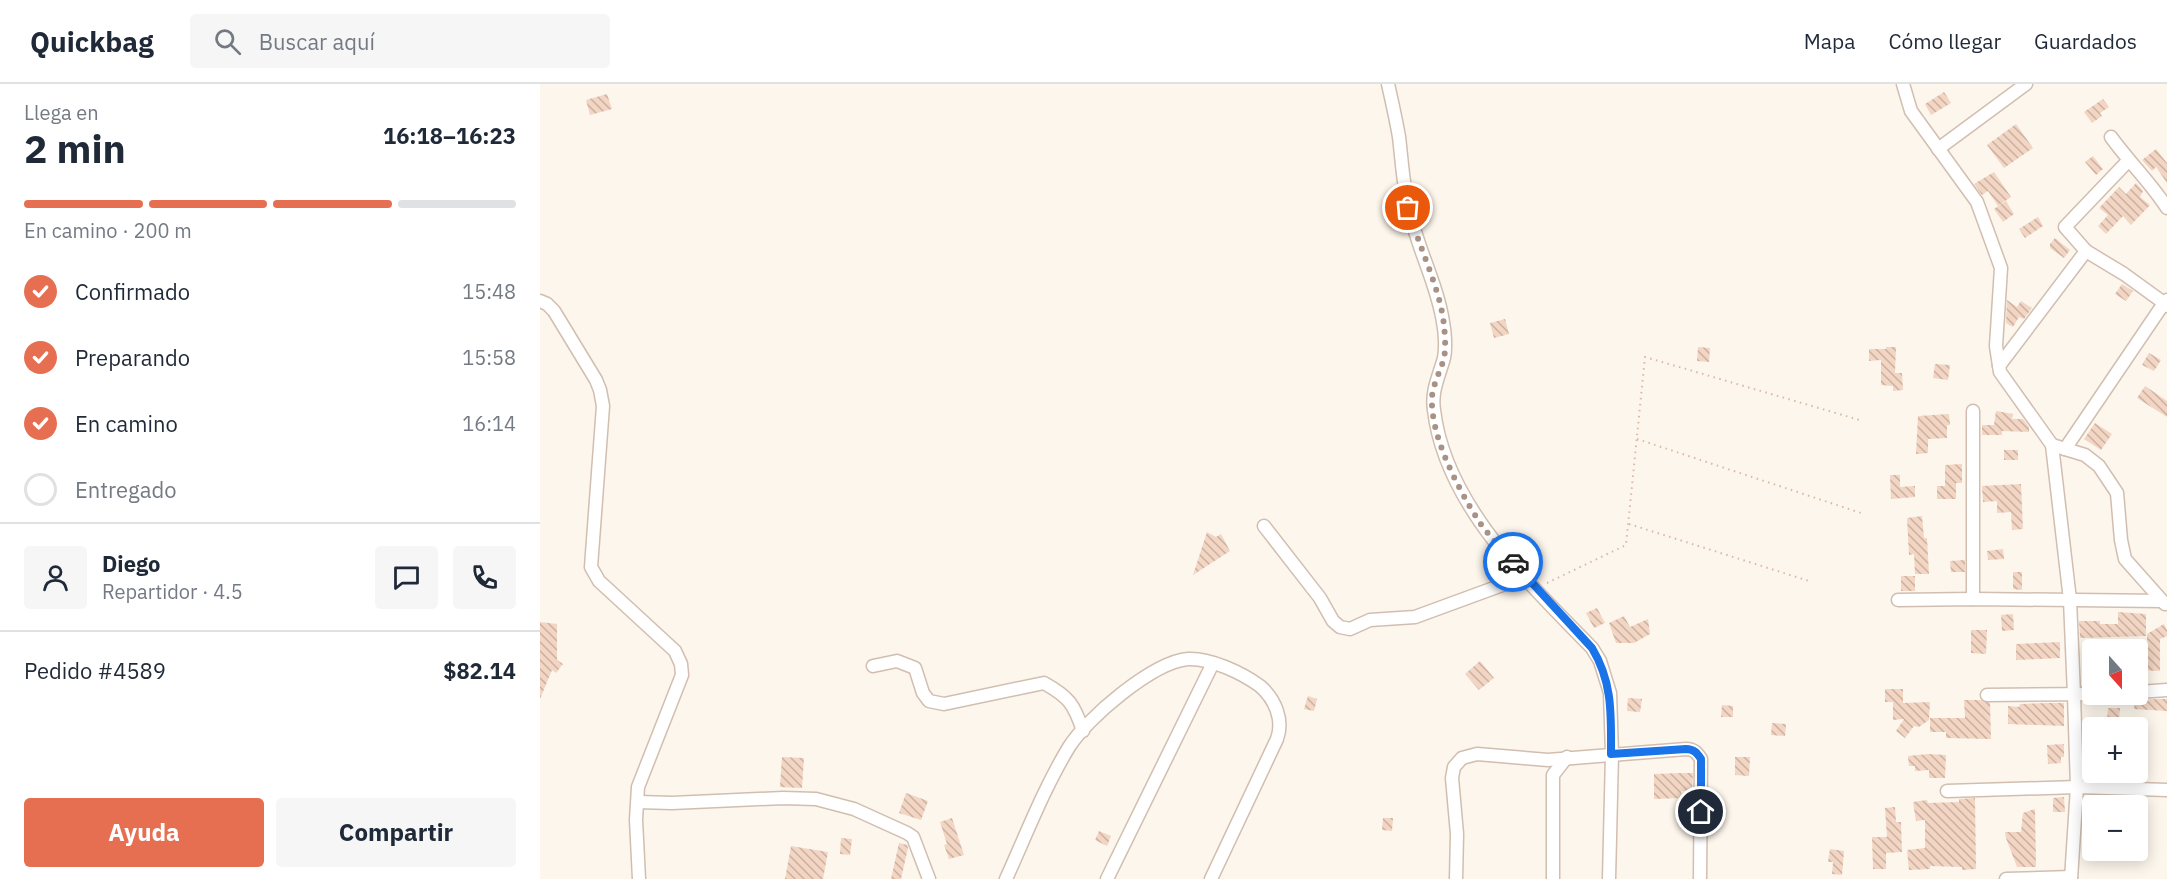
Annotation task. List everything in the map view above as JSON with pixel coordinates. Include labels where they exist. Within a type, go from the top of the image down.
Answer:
[{"type":"street","points":[[1388,84],[1398,134],[1408,208],[1444,324],[1444,355],[1432,397],[1436,425],[1450,469],[1479,521],[1524,577],[1592,648],[1600,661],[1610,693],[1609,879]]},
{"type":"street","points":[[1903,84],[1911,111],[1977,202],[2001,268],[1995,346],[2000,372],[2052,445],[2070,600],[2077,787],[2071,878],[2006,879]]},
{"type":"street","points":[[1938,149],[2026,84]]},
{"type":"street","points":[[2111,137],[2167,208]]},
{"type":"street","points":[[2065,449],[2166,303],[2086,251],[2065,227],[2128,161]]},
{"type":"street","points":[[1999,366],[2086,251]]},
{"type":"street","points":[[540,301],[554,311],[600,390],[603,406],[591,567],[599,581],[675,651],[681,664],[682,675],[638,787],[636,820],[639,879]]},
{"type":"street","points":[[1973,411],[1973,599]]},
{"type":"street","points":[[2052,445],[2085,455],[2099,466],[2117,493],[2125,559],[2165,604]]},
{"type":"street","points":[[1264,526],[1320,598],[1333,621],[1340,627],[1350,629],[1370,620],[1415,618],[1524,577]]},
{"type":"street","points":[[1898,600],[2070,600],[2165,604]]},
{"type":"street","points":[[1006,879],[1058,766],[1071,745],[1122,693],[1157,670],[1186,659],[1213,663],[1250,679],[1264,690],[1280,719],[1277,739],[1211,879]]},
{"type":"street","points":[[873,666],[897,661],[915,668],[923,693],[929,702],[944,704],[1044,683],[1063,693],[1076,711],[1083,731]]},
{"type":"street","points":[[1107,879],[1213,663]]},
{"type":"street","points":[[2148,691],[2167,690]]},
{"type":"street","points":[[1987,694],[2082,694]]},
{"type":"street","points":[[1456,879],[1457,834],[1452,778],[1454,766],[1462,758],[1477,754],[1548,760],[1691,749],[1701,759],[1700,879]]},
{"type":"street","points":[[1553,879],[1551,792],[1553,775],[1568,757]]},
{"type":"street","points":[[1947,790],[2077,787],[2167,790]]},
{"type":"street","points":[[638,802],[816,799],[854,809],[912,837],[928,879]]},
{"type":"path","points":[[1535,588],[1626,545],[1645,357],[1863,421]]},
{"type":"path","points":[[1637,439],[1861,513]]},
{"type":"path","points":[[1628,524],[1809,581]]},
{"type":"building","points":[[1944,92],[1951,103],[1931,115],[1925,104]]},
{"type":"building","points":[[607,94],[612,109],[590,115],[586,100]]},
{"type":"building","points":[[2103,99],[2109,107],[2092,123],[2084,112]]},
{"type":"building","points":[[2016,124],[2033,148],[2004,168],[1987,145]]},
{"type":"building","points":[[2156,149],[2167,163],[2167,183],[2156,167],[2152,171],[2142,160]]},
{"type":"building","points":[[2093,156],[2103,169],[2096,175],[2085,162]]},
{"type":"building","points":[[1994,172],[2011,197],[1998,206],[1988,191],[1982,195],[1974,184]]},
{"type":"building","points":[[2136,183],[2143,191],[2140,197],[2150,205],[2131,225],[2123,216],[2106,234],[2098,226],[2108,215],[2099,208],[2119,187],[2126,194]]},
{"type":"building","points":[[2006,201],[2014,214],[2003,222],[1994,209]]},
{"type":"building","points":[[2038,217],[2043,226],[2025,238],[2019,229]]},
{"type":"building","points":[[2055,238],[2070,250],[2064,258],[2050,248]]},
{"type":"building","points":[[2122,284],[2133,291],[2126,301],[2115,294]]},
{"type":"building","points":[[2007,300],[2017,307],[2021,301],[2032,308],[2024,319],[2019,317],[2013,327],[2006,323]]},
{"type":"building","points":[[1505,319],[1509,334],[1494,338],[1490,323]]},
{"type":"building","points":[[1698,347],[1710,348],[1709,362],[1697,361]]},
{"type":"building","points":[[1886,347],[1896,347],[1895,373],[1902,373],[1903,390],[1893,391],[1893,386],[1881,385],[1881,360],[1869,361],[1869,349],[1886,349]]},
{"type":"building","points":[[2149,353],[2161,360],[2154,371],[2142,365]]},
{"type":"building","points":[[1935,364],[1950,365],[1948,380],[1933,378]]},
{"type":"building","points":[[2145,386],[2167,401],[2167,417],[2137,398]]},
{"type":"building","points":[[1996,411],[2013,414],[2012,419],[2023,419],[2029,427],[2029,432],[2002,431],[2002,435],[1982,435],[1982,425],[1994,425]]},
{"type":"building","points":[[1949,414],[1950,425],[1947,425],[1947,438],[1928,439],[1928,453],[1916,454],[1918,416]]},
{"type":"building","points":[[2095,423],[2112,434],[2101,450],[2084,439]]},
{"type":"building","points":[[2004,450],[2018,450],[2018,460],[2004,460]]},
{"type":"building","points":[[1962,464],[1962,483],[1956,483],[1956,499],[1937,499],[1937,486],[1945,486],[1945,465]]},
{"type":"building","points":[[1890,475],[1900,475],[1900,487],[1915,486],[1915,497],[1891,499]]},
{"type":"building","points":[[2021,484],[2023,529],[2012,530],[2011,512],[1997,513],[1997,501],[1983,502],[1982,486]]},
{"type":"building","points":[[1922,516],[1924,538],[1927,538],[1929,574],[1915,574],[1914,554],[1909,555],[1907,518]]},
{"type":"building","points":[[1207,532],[1216,537],[1221,534],[1230,551],[1193,575]]},
{"type":"building","points":[[2003,549],[2004,559],[1988,560],[1987,551]]},
{"type":"building","points":[[1965,560],[1965,572],[1951,572],[1950,561]]},
{"type":"building","points":[[2013,572],[2022,572],[2022,590],[2013,589]]},
{"type":"building","points":[[1901,576],[1915,576],[1915,591],[1901,591]]},
{"type":"building","points":[[1597,608],[1605,623],[1594,628],[1586,613]]},
{"type":"building","points":[[2118,612],[2146,614],[2146,636],[2080,638],[2079,621],[2118,624]]},
{"type":"building","points":[[2013,614],[2014,630],[2002,631],[2001,615]]},
{"type":"building","points":[[1624,616],[1630,627],[1648,619],[1650,634],[1634,643],[1616,643],[1609,623]]},
{"type":"building","points":[[540,622],[557,624],[557,660],[563,664],[556,673],[552,670],[540,699]]},
{"type":"building","points":[[2164,624],[2167,630],[2167,636],[2160,639],[2160,671],[2148,670],[2147,634]]},
{"type":"building","points":[[1971,630],[1987,630],[1986,654],[1971,653]]},
{"type":"building","points":[[2060,642],[2060,658],[2016,660],[2016,644]]},
{"type":"building","points":[[1480,661],[1494,678],[1479,690],[1465,674]]},
{"type":"building","points":[[1885,689],[1903,689],[1903,703],[1930,702],[1929,720],[1919,727],[1914,726],[1905,738],[1896,731],[1904,719],[1893,720],[1893,702],[1885,702]]},
{"type":"building","points":[[1308,696],[1317,699],[1314,711],[1304,709]]},
{"type":"building","points":[[1628,698],[1642,699],[1640,712],[1627,711]]},
{"type":"building","points":[[2167,699],[2167,711],[2134,709],[2134,705],[2148,705],[2148,700]]},
{"type":"building","points":[[1964,700],[1981,700],[1990,703],[1991,739],[1946,738],[1946,732],[1930,732],[1930,718],[1965,718]]},
{"type":"building","points":[[2064,703],[2064,726],[2008,724],[2008,706]]},
{"type":"building","points":[[1722,705],[1733,706],[1733,717],[1721,717]]},
{"type":"building","points":[[2108,708],[2120,708],[2119,717],[2107,717]]},
{"type":"building","points":[[1772,723],[1786,724],[1785,736],[1771,735]]},
{"type":"building","points":[[2064,744],[2064,757],[2061,757],[2061,763],[2048,764],[2047,745]]},
{"type":"building","points":[[1946,755],[1945,778],[1929,778],[1929,770],[1915,771],[1915,766],[1909,766],[1908,756]]},
{"type":"building","points":[[782,757],[804,758],[802,788],[780,787]]},
{"type":"building","points":[[1735,757],[1750,757],[1749,776],[1735,775]]},
{"type":"building","points":[[1693,773],[1692,791],[1681,791],[1682,798],[1654,799],[1654,774]]},
{"type":"building","points":[[906,793],[928,801],[921,820],[899,813]]},
{"type":"building","points":[[2064,797],[2065,812],[2053,812],[2053,798]]},
{"type":"building","points":[[1975,798],[1976,869],[1962,870],[1962,867],[1930,866],[1930,869],[1909,870],[1907,850],[1925,848],[1925,820],[1916,821],[1913,802],[1927,800],[1928,803],[1959,802],[1959,799]]},
{"type":"building","points":[[1895,807],[1896,822],[1901,822],[1902,852],[1886,853],[1886,869],[1873,869],[1872,837],[1887,837],[1885,808]]},
{"type":"building","points":[[2035,809],[2036,867],[2017,867],[2005,832],[2021,832],[2023,813]]},
{"type":"building","points":[[952,818],[964,855],[949,859],[940,822]]},
{"type":"building","points":[[1383,818],[1393,818],[1392,831],[1382,830]]},
{"type":"building","points":[[1099,831],[1111,836],[1107,846],[1095,840]]},
{"type":"building","points":[[841,838],[852,839],[850,855],[840,854]]},
{"type":"building","points":[[899,843],[907,845],[908,848],[901,879],[891,879]]},
{"type":"building","points":[[791,846],[828,852],[823,879],[785,879]]},
{"type":"building","points":[[1830,849],[1844,851],[1842,875],[1832,874],[1833,862],[1828,862]]},
{"type":"way so far","points":[[1408,208],[1444,324],[1444,355],[1432,397],[1442,447],[1450,469],[1479,521],[1513,562]]},
{"type":"route","points":[[1513,562],[1545,600],[1592,648],[1600,661],[1610,693],[1611,754],[1691,749],[1701,759],[1701,812]]}]
